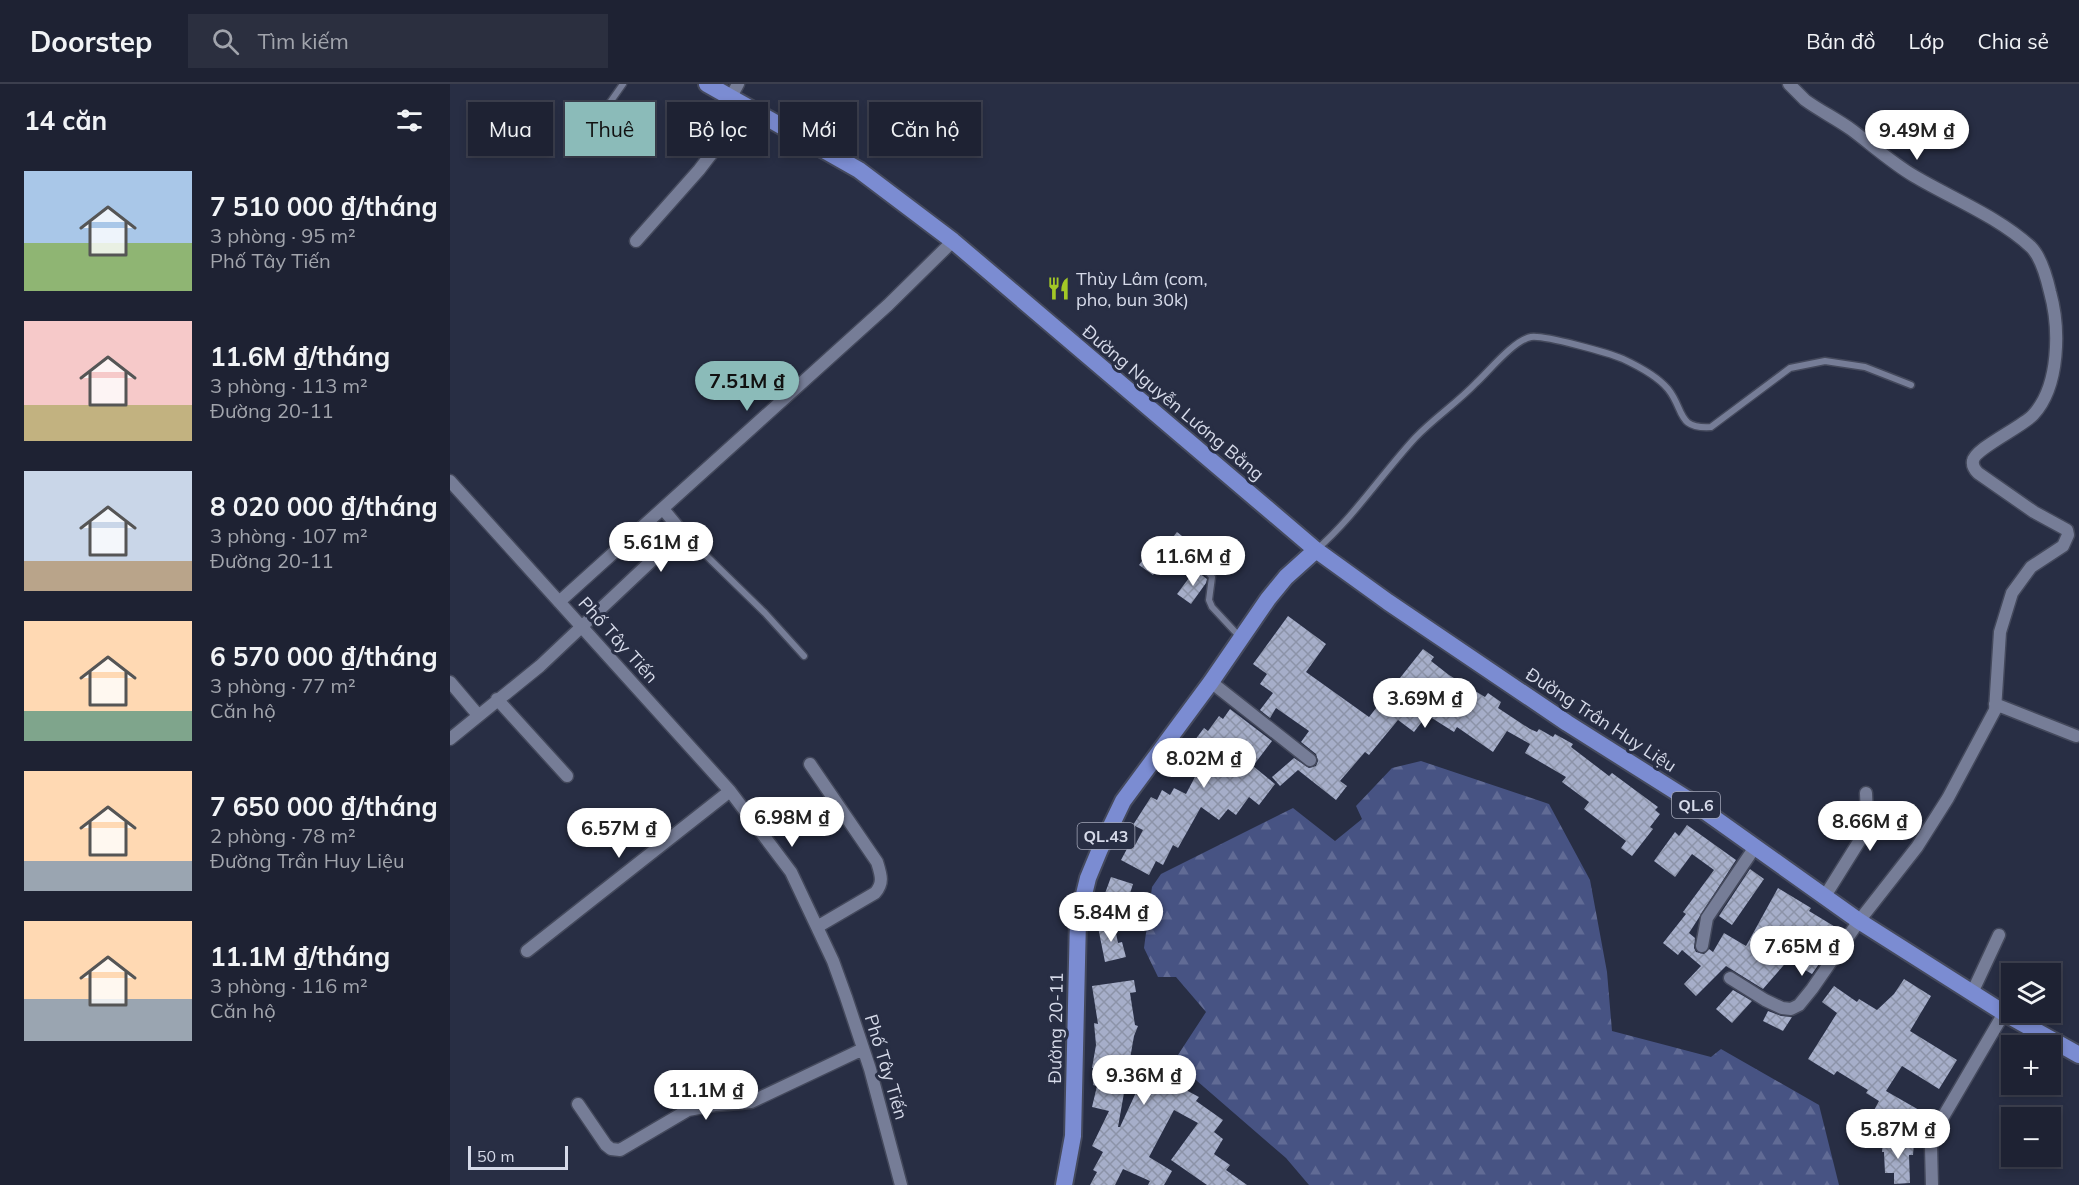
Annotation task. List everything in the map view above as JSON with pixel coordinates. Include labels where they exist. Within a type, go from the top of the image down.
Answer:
[{"type":"highway","name":"Đường Nguyễn Lương Bằng","points":[[707,84],[735,91]]},
{"type":"highway","name":"Đường Nguyễn Lương Bằng","points":[[768,118],[859,170],[953,241],[1316,550]]},
{"type":"highway","name":"Đường 20-11","points":[[1064,1185],[1073,1136],[1078,919],[1082,897],[1100,849],[1123,801],[1211,682],[1268,599],[1286,577],[1316,550]]},
{"type":"highway","name":"Đường Trần Huy Liệu","points":[[1316,550],[1388,602],[1567,723],[1689,800],[1859,921],[2001,1010]]},
{"type":"highway","name":"Đường Trần Huy Liệu","points":[[2023,1023],[2079,1055]]},
{"type":"street","points":[[1730,978],[1782,1008],[1791,1009],[1799,1005],[1859,921],[1931,827],[1995,710],[2000,632],[2012,593],[2031,567],[2063,546],[2068,535],[2067,530],[2061,525],[2034,512],[1978,473],[1972,462],[1981,450],[2035,413],[2043,401],[2054,368],[2056,320],[2045,274],[2033,248],[2007,228],[1911,175],[1849,128],[1806,100],[1789,84]]},
{"type":"street","points":[[636,241],[710,156]]},
{"type":"street","name":"Phố Tây Tiến","points":[[900,1183],[863,1049],[833,961],[791,872],[730,791],[559,602],[888,305],[953,241]]},
{"type":"street","points":[[450,481],[559,602]]},
{"type":"street","points":[[450,739],[540,666],[682,532],[663,509]]},
{"type":"street","points":[[450,682],[478,715]]},
{"type":"street","points":[[1211,682],[1310,760]]},
{"type":"street","points":[[497,699],[567,776]]},
{"type":"street","points":[[1995,704],[2076,736]]},
{"type":"street","points":[[810,764],[877,862],[881,876],[880,886],[875,893],[817,927]]},
{"type":"street","points":[[527,951],[730,791]]},
{"type":"street","points":[[1825,896],[1865,831],[1866,793]]},
{"type":"street","points":[[1702,946],[1707,918],[1755,847]]},
{"type":"street","points":[[1972,993],[1999,935]]},
{"type":"street","points":[[1932,1185],[1931,1147],[1936,1129],[2001,1017]]},
{"type":"street","points":[[578,1104],[606,1145],[611,1149],[620,1150],[688,1110],[751,1102],[863,1049]]},
{"type":"lane","points":[[610,102],[623,84]]},
{"type":"lane","points":[[1316,550],[1346,522],[1417,435],[1464,395],[1514,345],[1528,337],[1542,336],[1623,359],[1654,377],[1668,390],[1684,420],[1695,428],[1711,427],[1790,368],[1825,361],[1865,367],[1911,385]]},
{"type":"lane","points":[[682,532],[765,613],[804,656]]},
{"type":"lane","points":[[1186,558],[1212,577],[1209,600],[1212,607],[1242,638]]},
{"type":"green space","points":[[1421,761],[1549,804],[1590,880],[1607,972],[1612,1031],[1711,1057],[1721,1049],[1819,1105],[1839,1185],[1309,1185],[1286,1158],[1174,1061],[1206,1012],[1176,977],[1158,977],[1144,948],[1152,887],[1161,874],[1293,808],[1335,841],[1362,819],[1356,806],[1392,768]]},
{"type":"building","points":[[1177,532],[1197,548],[1191,555],[1184,553],[1169,542]]},
{"type":"building","points":[[1158,539],[1172,549],[1153,575],[1139,565]]},
{"type":"building","points":[[1195,570],[1207,579],[1191,604],[1177,594]]},
{"type":"building","points":[[1288,616],[1326,644],[1306,672],[1369,717],[1423,649],[1434,657],[1431,661],[1449,675],[1485,697],[1488,693],[1501,702],[1498,708],[1530,729],[1537,732],[1539,729],[1553,737],[1555,734],[1573,744],[1571,747],[1609,776],[1612,773],[1658,807],[1655,810],[1660,814],[1650,827],[1653,829],[1632,856],[1621,848],[1626,841],[1584,809],[1589,802],[1562,782],[1566,777],[1525,753],[1530,744],[1507,731],[1493,752],[1457,727],[1454,732],[1427,715],[1414,732],[1398,720],[1369,755],[1365,752],[1340,781],[1347,786],[1336,800],[1298,770],[1280,786],[1272,777],[1294,758],[1309,768],[1316,766],[1318,761],[1316,754],[1301,742],[1309,731],[1276,708],[1270,718],[1260,710],[1273,693],[1260,684],[1267,674],[1253,664]]},
{"type":"building","points":[[1230,709],[1272,741],[1253,766],[1275,784],[1259,805],[1249,797],[1236,815],[1228,809],[1219,820],[1201,807],[1178,848],[1173,845],[1163,865],[1156,861],[1149,875],[1121,860],[1128,847],[1133,849],[1143,830],[1133,825],[1151,797],[1157,800],[1162,790],[1170,795],[1174,788],[1186,794],[1198,771],[1182,762],[1204,728],[1208,731],[1219,716],[1223,719]]},
{"type":"building","points":[[1687,825],[1736,860],[1689,933],[1695,938],[1696,952],[1704,954],[1709,949],[1713,952],[1724,933],[1746,946],[1778,888],[1811,908],[1809,911],[1842,931],[1812,974],[1793,963],[1798,953],[1796,951],[1763,989],[1726,966],[1696,996],[1684,984],[1701,966],[1682,950],[1678,955],[1663,943],[1686,914],[1683,912],[1714,870],[1692,854],[1675,877],[1654,861],[1675,832],[1679,836]]},
{"type":"building","points":[[1750,869],[1764,879],[1732,925],[1719,916]]},
{"type":"building","points":[[1111,877],[1133,884],[1127,903],[1122,901],[1118,913],[1100,907]]},
{"type":"building","points":[[1114,923],[1118,943],[1122,942],[1126,957],[1105,962],[1098,927]]},
{"type":"building","points":[[1904,979],[1931,996],[1910,1031],[1957,1060],[1939,1089],[1902,1066],[1886,1091],[1933,1118],[1926,1134],[1915,1131],[1914,1138],[1873,1112],[1879,1101],[1866,1093],[1868,1090],[1837,1071],[1834,1075],[1808,1059],[1837,1013],[1822,1002],[1834,986],[1857,1002],[1859,999],[1877,1010],[1894,994]]},
{"type":"building","points":[[1134,980],[1136,992],[1130,993],[1135,1025],[1138,1026],[1134,1036],[1118,1127],[1145,1073],[1172,1085],[1175,1076],[1187,1081],[1184,1089],[1199,1097],[1196,1101],[1223,1120],[1214,1132],[1223,1139],[1214,1154],[1230,1165],[1226,1170],[1247,1185],[1207,1185],[1171,1160],[1198,1123],[1174,1110],[1149,1157],[1172,1171],[1164,1185],[1148,1185],[1150,1181],[1123,1169],[1115,1185],[1090,1185],[1097,1172],[1093,1170],[1103,1152],[1092,1146],[1109,1111],[1092,1107],[1097,1086],[1093,1085],[1095,1069],[1092,1068],[1096,1045],[1094,1023],[1098,1024],[1092,986]]},
{"type":"building","points":[[1733,990],[1752,1001],[1732,1023],[1716,1009]]},
{"type":"building","points":[[1768,1011],[1792,1017],[1783,1031],[1763,1021]]},
{"type":"building","points":[[1883,1140],[1914,1143],[1913,1155],[1909,1155],[1910,1183],[1894,1184],[1894,1173],[1885,1173]]},
{"type":"place","name":"Thùy Lâm (com, pho, bun 30k)","points":[[1058,289]]}]
